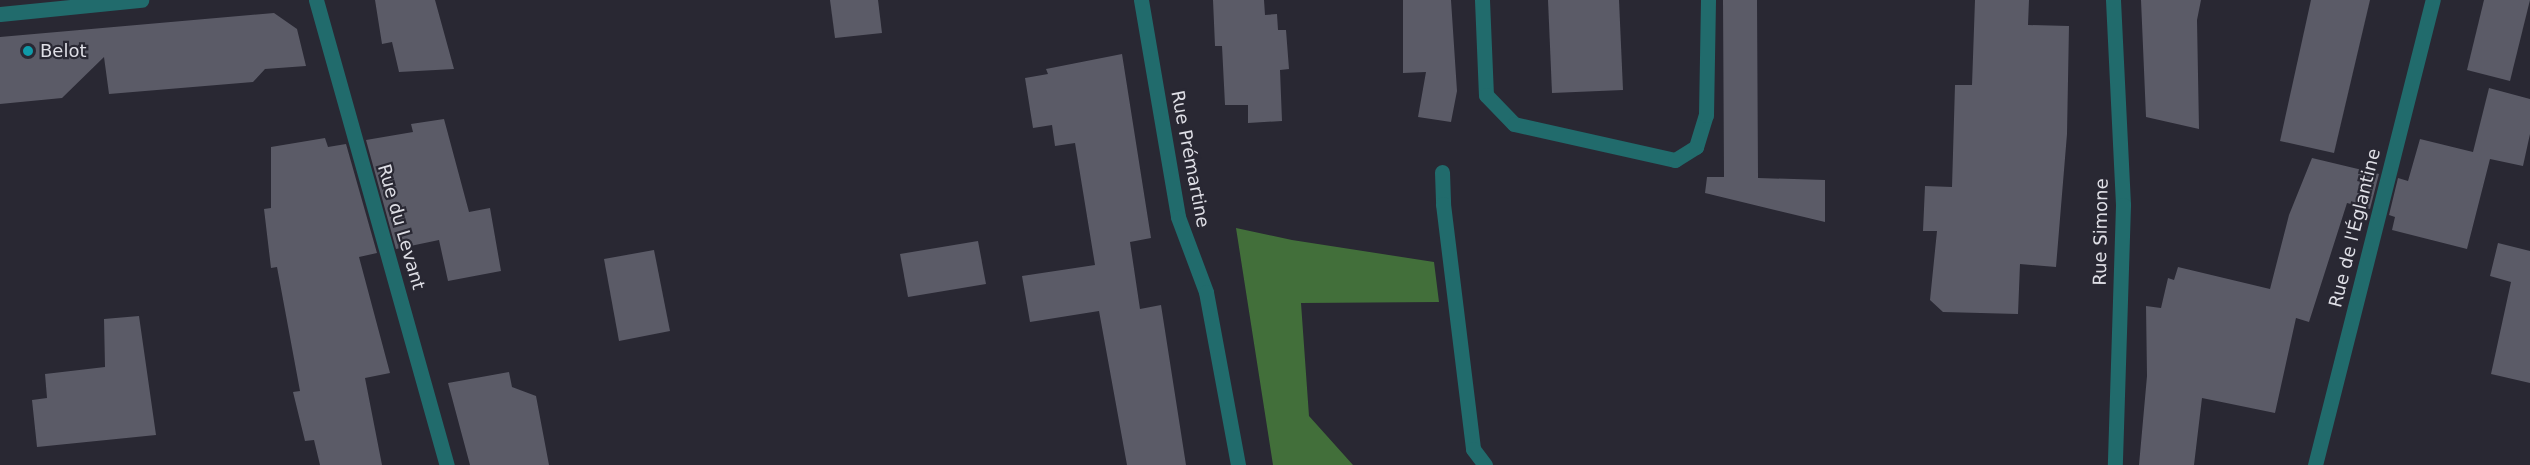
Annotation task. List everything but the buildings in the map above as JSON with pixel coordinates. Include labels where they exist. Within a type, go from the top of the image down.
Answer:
[{"type":"street","points":[[0,14],[141,0]]},
{"type":"street","name":"Rue du Levant","points":[[316,0],[447,465]]},
{"type":"street","name":"Rue Prémartine","points":[[1141,0],[1178,217],[1206,292],[1238,465]]},
{"type":"street","points":[[1482,0],[1485,95],[1514,124],[1675,160],[1696,147],[1706,115],[1708,0]]},
{"type":"street","name":"Rue Simone","points":[[2113,0],[2123,205],[2115,465]]},
{"type":"street","name":"Rue de l'Églantine","points":[[2315,465],[2433,0]]},
{"type":"street","points":[[1442,172],[1443,204],[1473,449],[1485,465]]},
{"type":"green space","points":[[1236,228],[1292,240],[1434,262],[1439,302],[1301,303],[1309,416],[1353,465],[1273,465]]},
{"type":"place","name":"Belot","points":[[28,51]]}]
